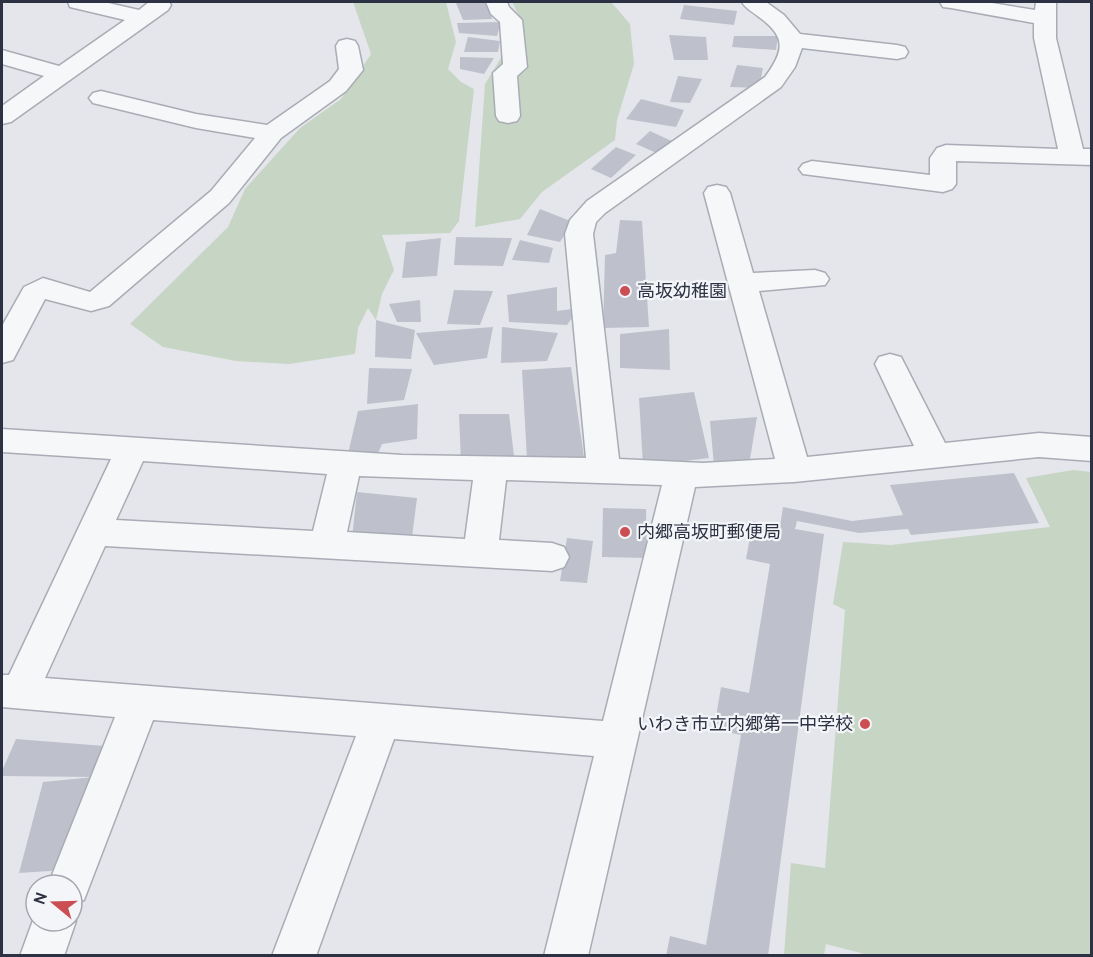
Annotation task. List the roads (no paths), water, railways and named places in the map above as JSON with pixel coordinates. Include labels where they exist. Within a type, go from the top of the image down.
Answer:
[{"type":"street","points":[[78,2],[142,17]]},
{"type":"street","points":[[2,117],[160,5],[159,2]]},
{"type":"street","points":[[496,2],[499,9],[511,20],[515,68],[505,73],[508,116]]},
{"type":"street","points":[[604,471],[579,234],[583,220],[596,207],[773,82],[790,57],[791,40],[781,21],[752,2]]},
{"type":"street","points":[[812,169],[943,184],[943,158],[946,153],[1082,156],[1046,38],[1046,10],[951,2]]},
{"type":"street","points":[[791,40],[897,52]]},
{"type":"street","points":[[2,353],[34,293],[43,287],[91,302],[99,299],[220,197],[272,133],[338,86],[351,70],[347,46]]},
{"type":"street","points":[[2,57],[62,74]]},
{"type":"street","points":[[101,98],[196,122],[272,133]]},
{"type":"street","points":[[717,193],[794,470]]},
{"type":"street","points":[[742,283],[815,279]]},
{"type":"street","points":[[890,364],[935,456]]},
{"type":"street","points":[[2,440],[402,467],[491,467],[681,474],[742,474],[794,470],[1039,445],[1092,449]]},
{"type":"street","points":[[132,449],[94,532],[11,692],[617,740]]},
{"type":"street","points":[[327,545],[346,463]]},
{"type":"street","points":[[480,553],[491,467]]},
{"type":"street","points":[[566,956],[681,474]]},
{"type":"street","points":[[94,532],[552,557]]},
{"type":"street","points":[[74,873],[140,702]]},
{"type":"street","points":[[294,956],[381,721]]},
{"type":"street","points":[[42,956],[50,933]]},
{"type":"place","name":"高坂幼稚園","points":[[625,291]]},
{"type":"place","name":"内郷高坂町郵便局","points":[[625,532]]},
{"type":"place","name":"いわき市立内郷第一中学校","points":[[865,724]]}]
